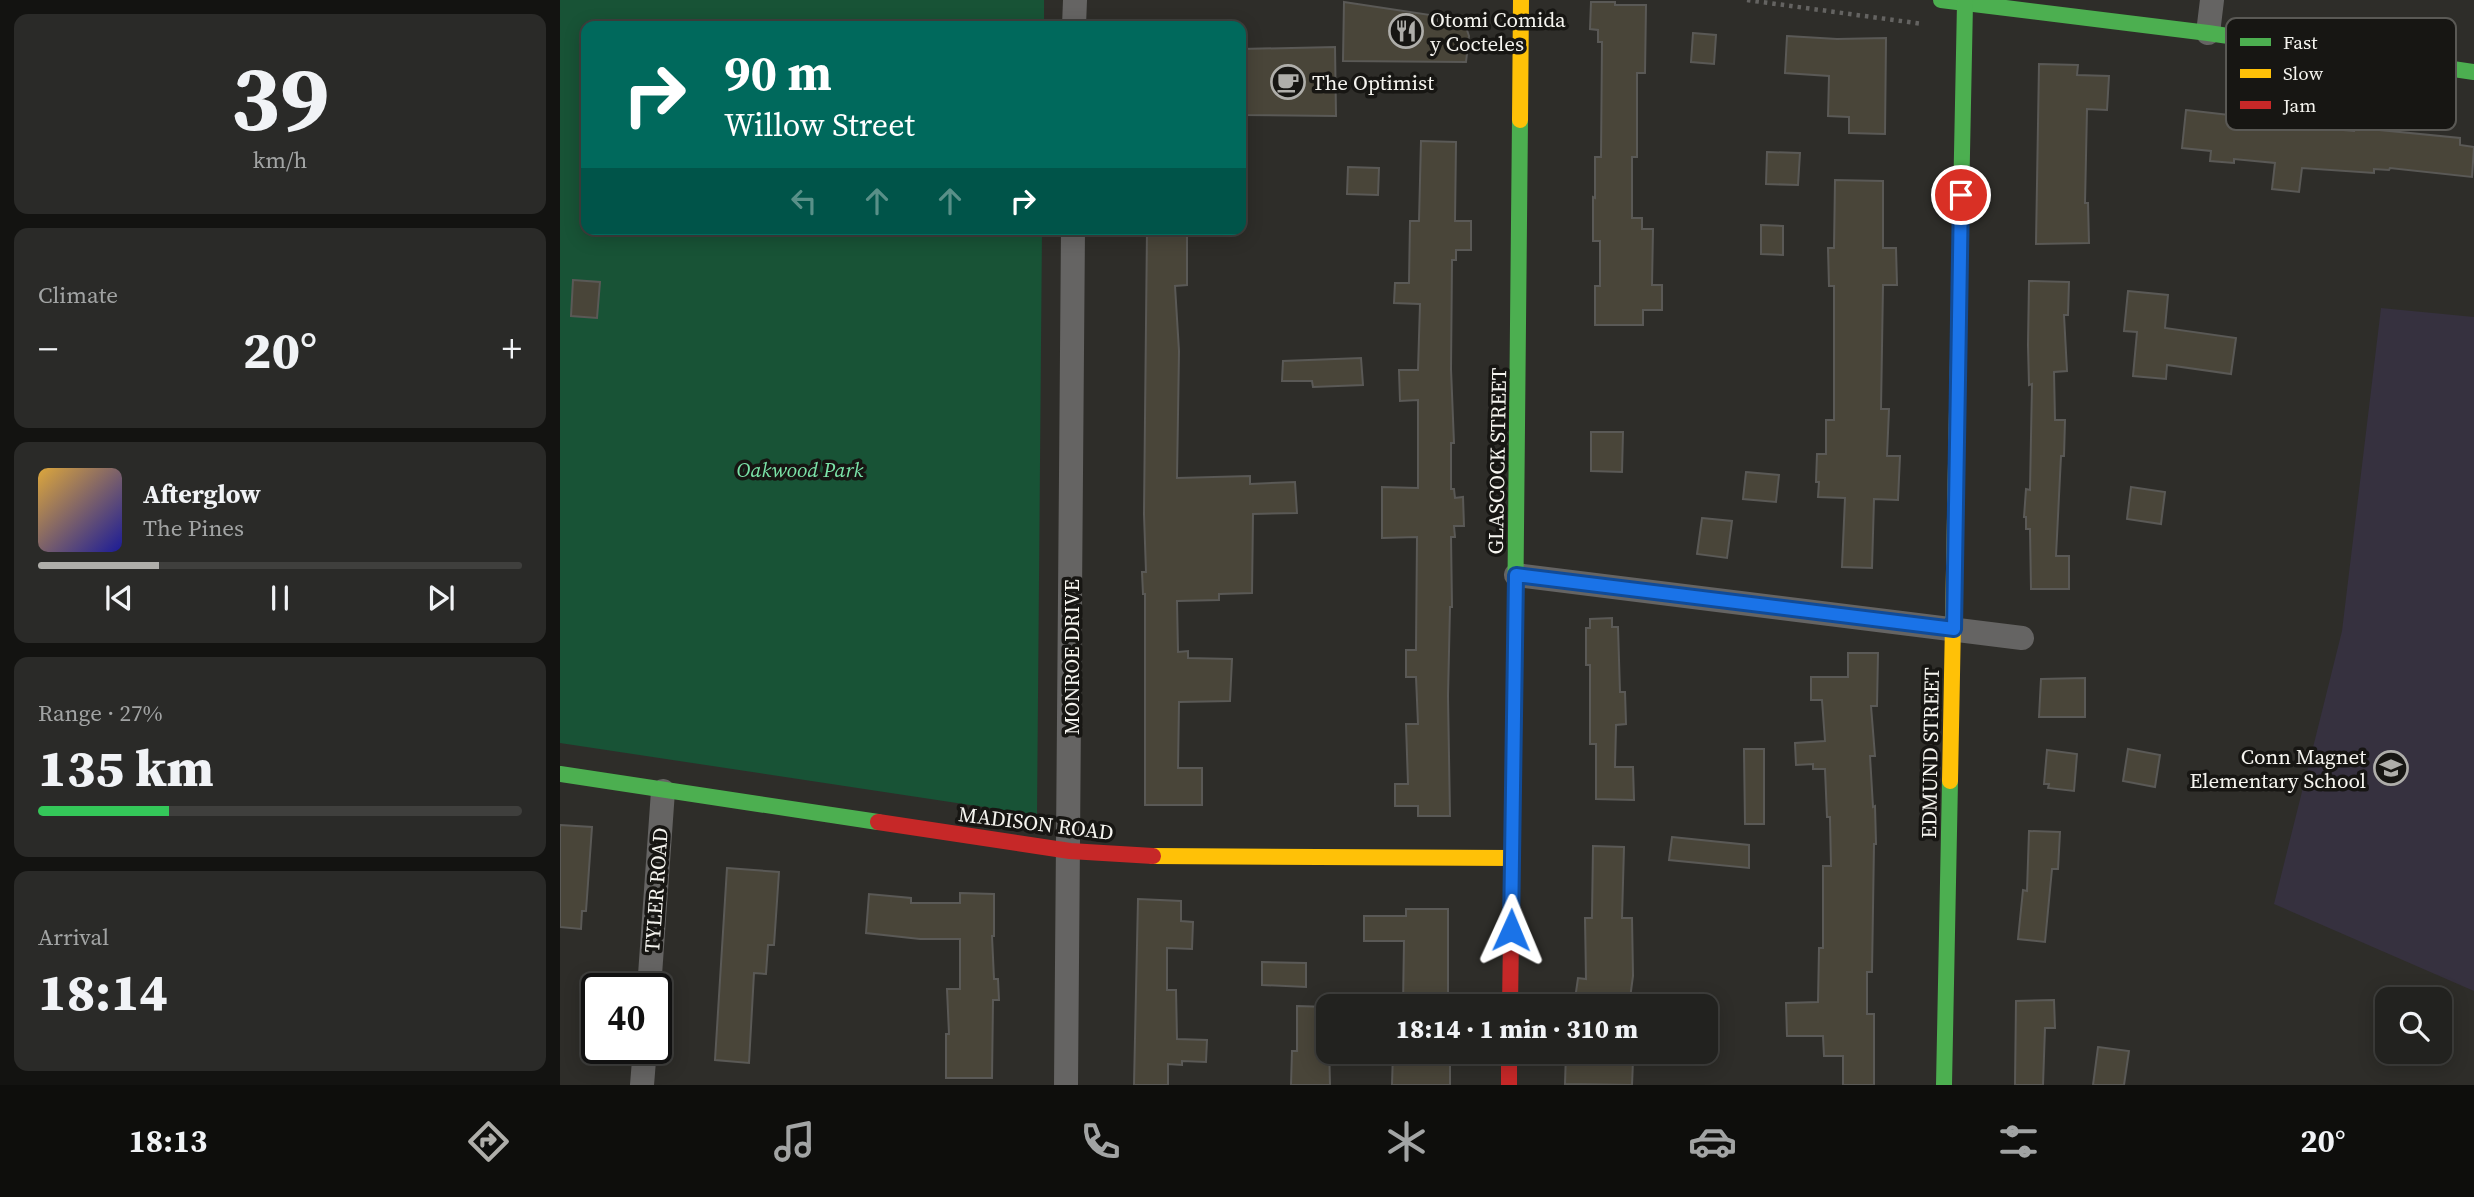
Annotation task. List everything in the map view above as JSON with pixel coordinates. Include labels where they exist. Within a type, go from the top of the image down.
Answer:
[{"type":"street","points":[[1074,21],[1075,0]]},
{"type":"street","name":"GLASCOCK STREET","points":[[1510,994],[1521,0]]},
{"type":"street","points":[[1941,0],[2226,36]]},
{"type":"street","points":[[2207,33],[2212,0]]},
{"type":"street","name":"EDMUND STREET","points":[[1944,1085],[1965,3]]},
{"type":"street","points":[[2456,69],[2474,72]]},
{"type":"street","name":"MONROE DRIVE","points":[[1066,1085],[1073,235]]},
{"type":"street","points":[[1516,575],[2022,638]]},
{"type":"street","name":"MADISON ROAD","points":[[560,774],[1070,851],[1140,856],[1512,858]]},
{"type":"street","name":"TYLER ROAD","points":[[650,973],[663,790]]},
{"type":"street","points":[[642,1085],[644,1064]]},
{"type":"street","points":[[1509,1064],[1509,1085]]},
{"type":"path","points":[[1747,0],[1930,25]]},
{"type":"shaded area","name":"Conn Magnet Elementary School","points":[[2381,308],[2474,317],[2474,991],[2274,904],[2342,631]]},
{"type":"green space","name":"Oakwood Park","points":[[560,0],[1044,0],[1044,21],[581,21],[581,235],[1042,235],[1037,815],[560,743]]},
{"type":"building","name":"Otomi Comida y Cocteles","points":[[1344,2],[1437,16],[1437,21],[1466,27],[1469,36],[1466,62],[1343,61]]},
{"type":"building","points":[[1591,2],[1646,5],[1645,73],[1637,73],[1637,157],[1632,157],[1632,218],[1642,218],[1642,229],[1653,229],[1652,285],[1662,285],[1662,310],[1643,310],[1643,325],[1595,325],[1595,286],[1600,286],[1600,241],[1593,241],[1593,197],[1595,198],[1595,157],[1601,157],[1602,42],[1598,42],[1598,30],[1590,29]]},
{"type":"building","points":[[1693,33],[1716,35],[1714,64],[1691,62]]},
{"type":"building","points":[[1787,36],[1886,38],[1885,134],[1849,133],[1849,117],[1828,116],[1829,76],[1785,73]]},
{"type":"building","name":"The Optimist","points":[[1335,47],[1336,116],[1246,115],[1246,49]]},
{"type":"building","points":[[2039,64],[2078,65],[2077,75],[2109,76],[2107,110],[2087,109],[2085,203],[2088,203],[2089,243],[2036,244]]},
{"type":"building","points":[[2186,110],[2226,115],[2226,130],[2380,130],[2460,138],[2460,145],[2474,147],[2472,177],[2390,168],[2374,169],[2374,173],[2302,168],[2299,192],[2272,189],[2275,163],[2234,159],[2234,163],[2210,161],[2211,151],[2182,148]]},
{"type":"building","points":[[1421,141],[1456,142],[1455,221],[1471,221],[1471,250],[1456,250],[1456,260],[1452,260],[1451,369],[1454,443],[1451,443],[1451,489],[1454,489],[1455,498],[1463,497],[1464,526],[1454,526],[1455,537],[1451,537],[1452,607],[1448,696],[1450,816],[1418,816],[1418,806],[1395,806],[1395,784],[1408,784],[1406,724],[1418,724],[1416,677],[1406,677],[1406,650],[1416,650],[1417,537],[1382,538],[1382,487],[1418,488],[1418,400],[1400,401],[1399,370],[1418,370],[1420,304],[1394,303],[1395,283],[1409,283],[1410,221],[1419,221]]},
{"type":"building","points":[[1767,152],[1800,153],[1798,185],[1766,184]]},
{"type":"building","points":[[1348,167],[1379,168],[1378,195],[1347,194]]},
{"type":"building","points":[[1835,180],[1883,181],[1883,248],[1896,248],[1897,285],[1883,285],[1881,409],[1889,409],[1887,456],[1900,456],[1898,500],[1874,499],[1872,568],[1842,567],[1845,498],[1818,497],[1819,482],[1816,482],[1817,454],[1826,454],[1826,420],[1834,420],[1834,286],[1829,286],[1828,248],[1834,248]]},
{"type":"building","points":[[1761,225],[1783,226],[1783,255],[1761,254]]},
{"type":"building","points":[[1147,235],[1187,235],[1187,285],[1175,286],[1179,351],[1177,478],[1250,476],[1250,484],[1295,482],[1297,513],[1253,514],[1252,593],[1219,594],[1219,600],[1177,601],[1178,652],[1188,651],[1188,658],[1232,659],[1230,701],[1179,702],[1178,768],[1202,768],[1202,805],[1145,805],[1145,594],[1142,572],[1146,572],[1144,514]]},
{"type":"building","points":[[573,280],[600,282],[597,318],[571,316]]},
{"type":"building","points":[[2029,281],[2069,282],[2068,315],[2064,315],[2067,371],[2054,372],[2055,420],[2065,420],[2056,556],[2069,556],[2069,589],[2031,589],[2030,529],[2026,529],[2024,517],[2026,489],[2030,490],[2032,384],[2029,385]]},
{"type":"building","points":[[2128,291],[2168,295],[2165,328],[2236,338],[2231,374],[2167,365],[2166,379],[2133,376],[2137,332],[2124,331]]},
{"type":"building","points":[[1361,358],[1363,385],[1313,387],[1312,381],[1282,381],[1283,361]]},
{"type":"building","points":[[1591,432],[1623,432],[1622,472],[1591,471]]},
{"type":"building","points":[[1746,472],[1779,475],[1776,502],[1743,499]]},
{"type":"building","points":[[2131,487],[2165,492],[2161,524],[2127,519]]},
{"type":"building","points":[[1702,518],[1732,521],[1727,558],[1697,554]]},
{"type":"building","points":[[1612,618],[1612,627],[1618,627],[1620,692],[1625,692],[1626,724],[1616,725],[1615,767],[1633,767],[1634,800],[1596,799],[1596,744],[1590,744],[1590,665],[1586,665],[1586,628],[1590,628],[1590,619]]},
{"type":"building","points":[[1848,653],[1878,653],[1877,706],[1871,706],[1875,756],[1870,756],[1876,844],[1872,972],[1867,972],[1867,1014],[1874,1014],[1874,1085],[1843,1085],[1843,1056],[1824,1056],[1823,1036],[1787,1036],[1786,1003],[1818,1002],[1819,948],[1823,948],[1823,866],[1831,866],[1825,769],[1813,769],[1813,764],[1796,765],[1795,743],[1825,741],[1822,700],[1811,700],[1811,677],[1848,677]]},
{"type":"building","points":[[2085,678],[2085,717],[2039,717],[2041,679]]},
{"type":"building","points":[[1744,749],[1764,749],[1764,824],[1745,824]]},
{"type":"building","points":[[2128,749],[2160,755],[2155,787],[2123,781]]},
{"type":"building","points":[[2047,750],[2077,754],[2074,791],[2048,788],[2049,784],[2044,784]]},
{"type":"building","points":[[560,825],[592,827],[586,911],[582,911],[581,929],[560,927]]},
{"type":"building","points":[[2029,831],[2060,832],[2058,869],[2052,869],[2045,942],[2018,939],[2023,890],[2027,891]]},
{"type":"building","points":[[1672,837],[1749,845],[1749,868],[1669,860]]},
{"type":"building","points":[[1593,846],[1624,847],[1622,918],[1632,918],[1631,994],[1576,994],[1578,978],[1586,979],[1585,918],[1592,918]]},
{"type":"building","points":[[727,868],[779,872],[774,945],[768,945],[766,974],[754,973],[749,1063],[715,1060]]},
{"type":"building","points":[[960,893],[994,894],[994,979],[998,979],[999,1000],[993,1000],[992,1078],[946,1078],[946,1034],[949,1034],[947,989],[960,989],[960,939],[920,939],[866,933],[869,894],[911,898],[911,903],[960,903]]},
{"type":"building","points":[[1138,899],[1181,901],[1181,921],[1193,922],[1192,949],[1167,948],[1167,990],[1176,990],[1177,1039],[1207,1040],[1206,1062],[1182,1061],[1182,1065],[1168,1064],[1168,1085],[1134,1085]]},
{"type":"building","points":[[1406,909],[1448,909],[1448,994],[1403,994],[1404,941],[1364,941],[1364,916],[1406,916]]},
{"type":"building","points":[[1262,962],[1306,963],[1306,987],[1262,985]]},
{"type":"building","points":[[2054,1000],[2055,1028],[2045,1028],[2043,1085],[2015,1085],[2016,1001]]},
{"type":"building","points":[[1297,1006],[1316,1007],[1316,1064],[1329,1064],[1330,1085],[1291,1085],[1292,1051],[1297,1051]]},
{"type":"building","points":[[2098,1047],[2129,1051],[2124,1085],[2093,1085]]},
{"type":"building","points":[[1393,1064],[1450,1064],[1450,1085],[1392,1085]]},
{"type":"building","points":[[1566,1064],[1633,1064],[1632,1085],[1565,1084]]},
{"type":"traffic: fast","points":[[1941,0],[2226,36]]},
{"type":"traffic: fast","points":[[1960,253],[1965,3]]},
{"type":"traffic: fast","points":[[2456,69],[2474,72]]},
{"type":"traffic: fast","points":[[1514,732],[1520,120]]},
{"type":"traffic: fast","points":[[560,774],[878,822]]},
{"type":"traffic: fast","points":[[1944,1085],[1950,781]]},
{"type":"traffic: slow","points":[[1520,120],[1521,0]]},
{"type":"traffic: slow","points":[[1950,781],[1960,253]]},
{"type":"traffic: slow","points":[[1153,856],[1512,858]]},
{"type":"traffic: jam","points":[[1510,994],[1514,732]]},
{"type":"traffic: jam","points":[[878,822],[1070,851],[1153,856]]},
{"type":"traffic: jam","points":[[1509,1064],[1509,1085]]},
{"type":"place","name":"Otomi Comida y Cocteles","points":[[1406,31]]},
{"type":"place","name":"The Optimist","points":[[1288,82]]},
{"type":"place","name":"Conn Magnet Elementary School","points":[[2391,768]]},
{"type":"route","points":[[1511,930],[1516,575],[1954,629],[1961,195]]}]
